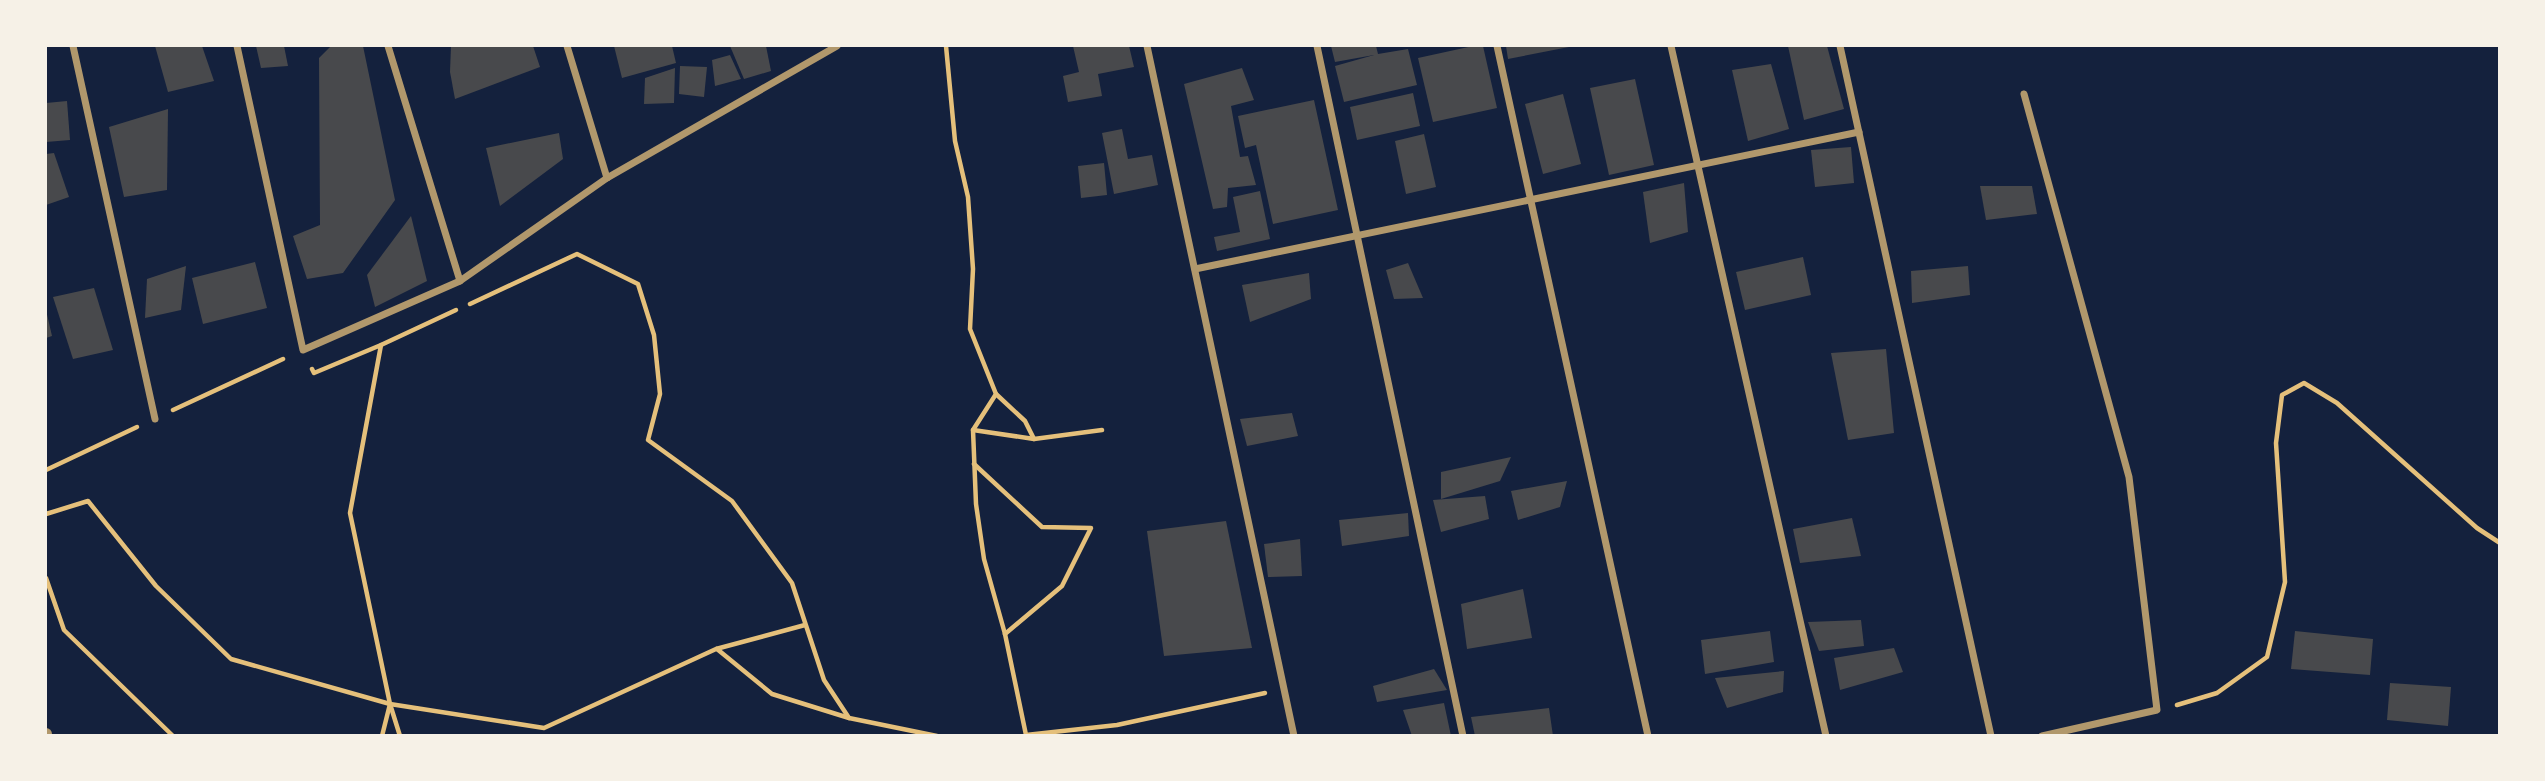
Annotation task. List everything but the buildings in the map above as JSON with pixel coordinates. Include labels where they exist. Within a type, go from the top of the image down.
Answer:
[{"type":"street","points":[[73,46],[155,419]]},
{"type":"street","points":[[237,46],[303,350],[460,281],[607,178],[837,46]]},
{"type":"street","points":[[388,46],[460,281]]},
{"type":"street","points":[[567,46],[607,178]]},
{"type":"street","points":[[1147,46],[1294,736]]},
{"type":"street","points":[[1317,46],[1463,736]]},
{"type":"street","points":[[1497,46],[1648,736]]},
{"type":"street","points":[[1671,46],[1826,736]]},
{"type":"street","points":[[1840,46],[1991,736]]},
{"type":"street","points":[[2024,94],[2129,477],[2157,710],[2042,736]]},
{"type":"street","points":[[1195,269],[1859,132]]},
{"type":"path","points":[[946,46],[955,141],[968,197],[973,269],[970,329],[996,394],[1025,421],[1034,439]]},
{"type":"path","points":[[303,350],[314,373],[381,345],[577,254],[638,284],[654,335],[660,394],[648,440],[732,501],[792,583],[824,680],[849,718]]},
{"type":"path","points":[[381,345],[350,513],[390,704],[400,736]]},
{"type":"path","points":[[2157,710],[2217,693],[2267,657],[2285,582],[2276,443],[2282,395],[2304,383],[2337,402],[2477,527],[2500,543]]},
{"type":"path","points":[[996,394],[973,430],[976,504],[984,559],[1005,635],[1025,735],[1117,725],[1284,689]]},
{"type":"path","points":[[973,430],[1034,439],[1102,430]]},
{"type":"path","points":[[974,464],[1042,527],[1091,528],[1062,586],[1005,635]]},
{"type":"path","points":[[46,514],[88,501],[156,586],[230,659],[390,704],[544,728],[716,649],[804,625]]},
{"type":"path","points":[[46,578],[64,630],[173,736]]},
{"type":"path","points":[[716,649],[772,694],[849,718],[937,736]]},
{"type":"path","points":[[382,736],[390,704]]}]
